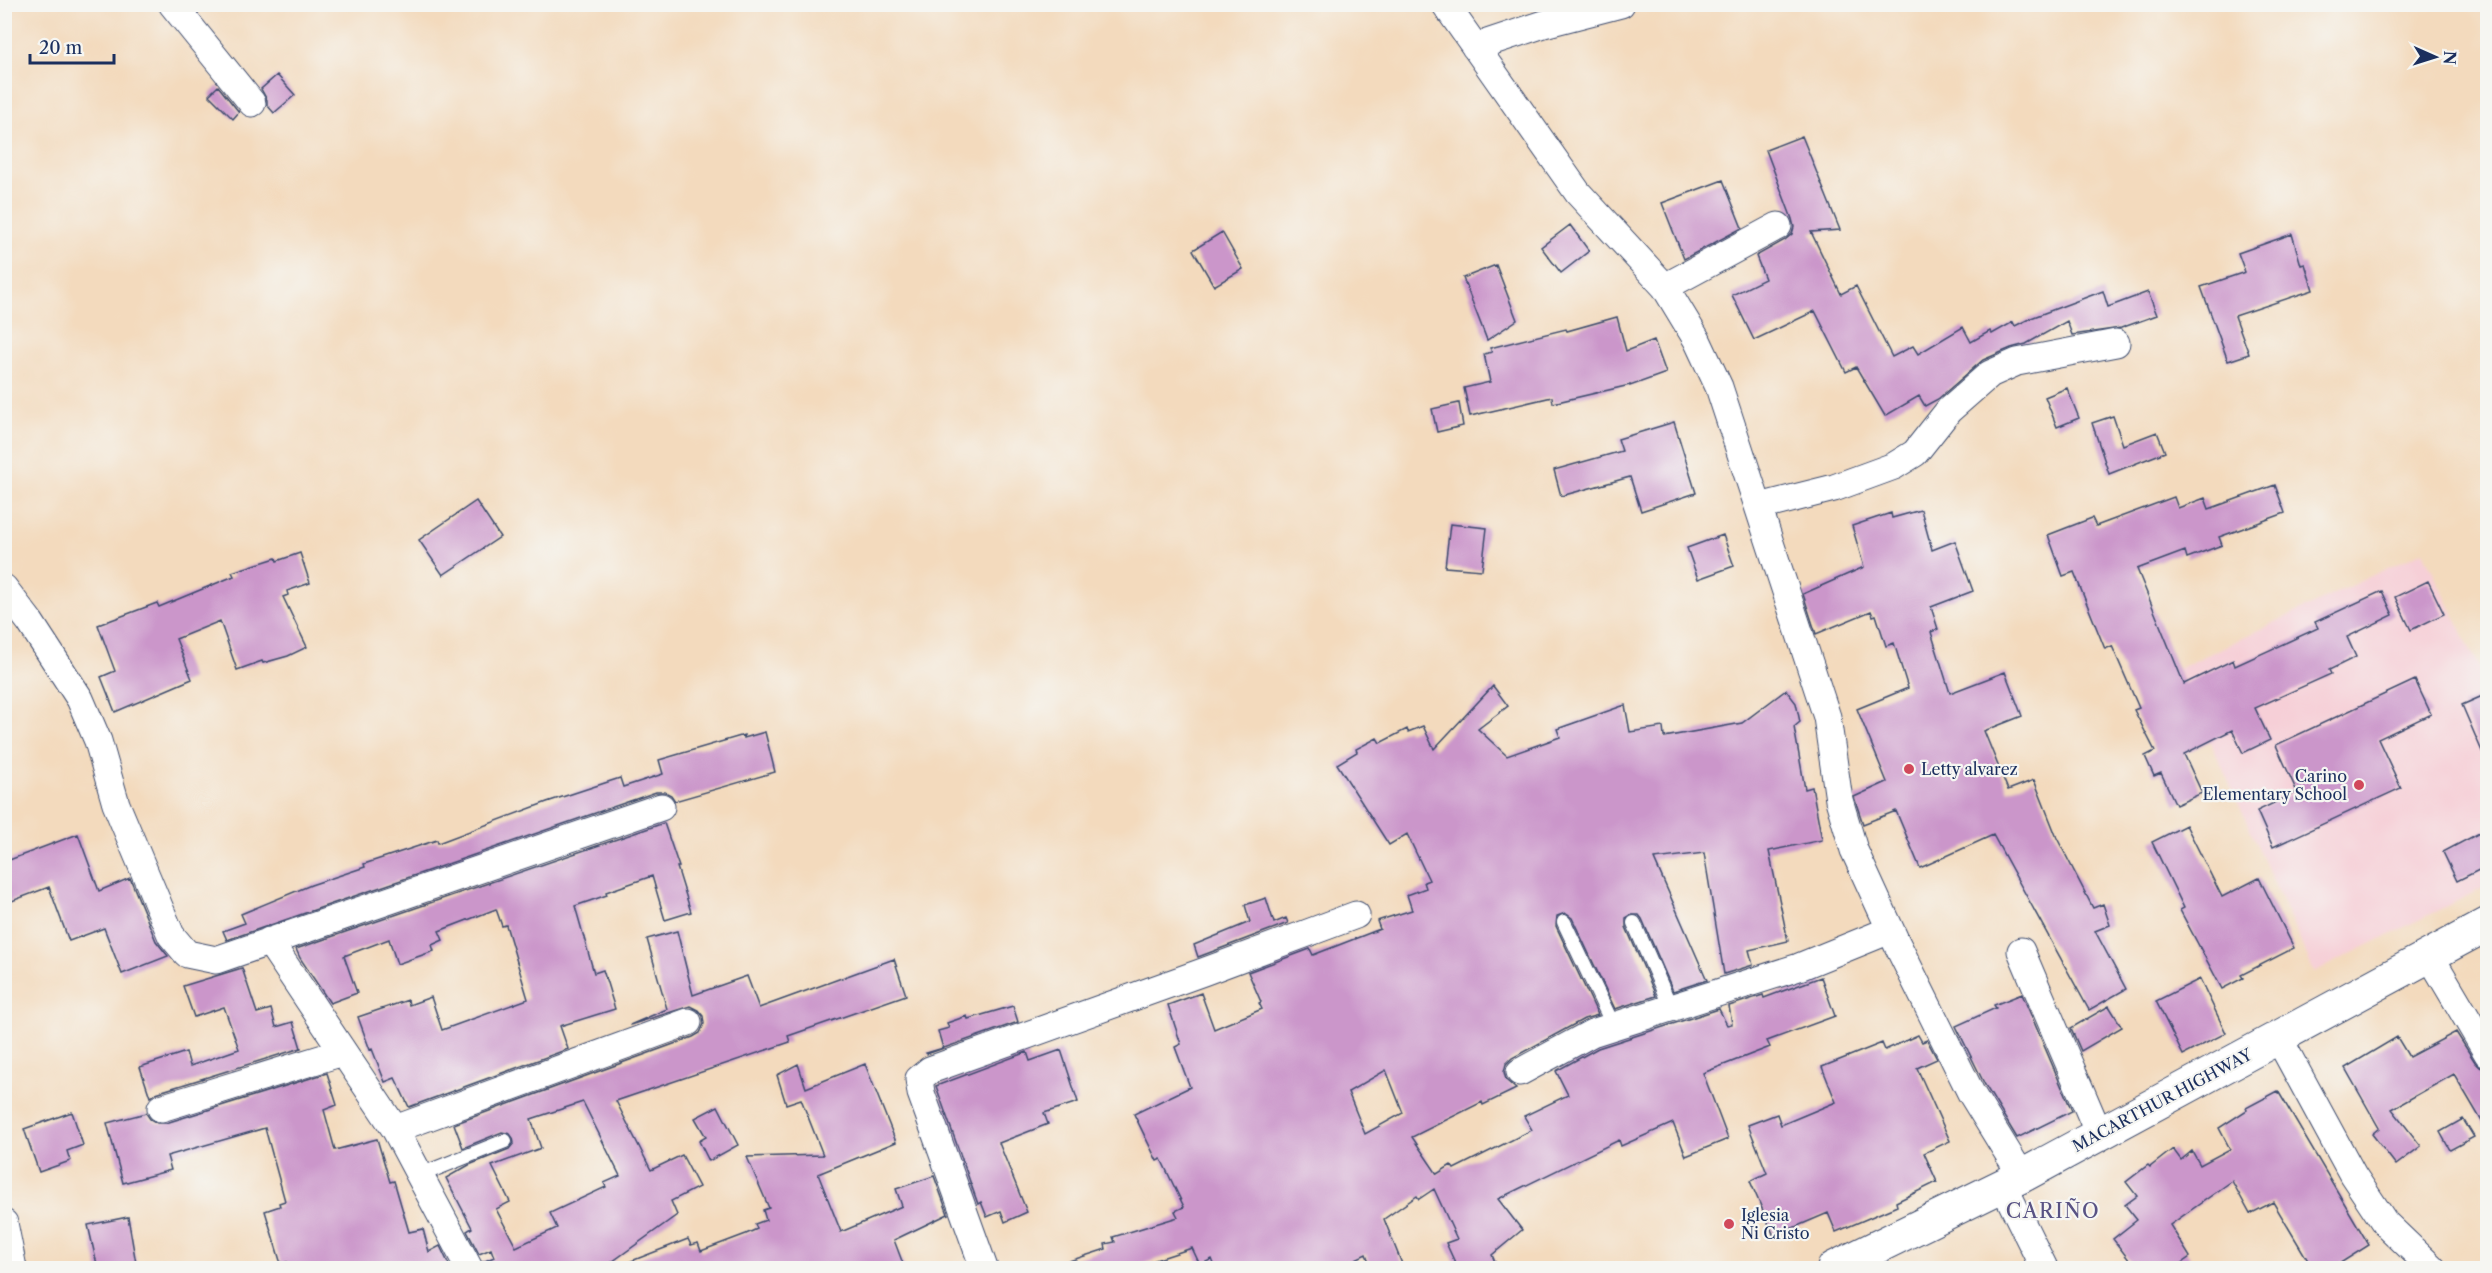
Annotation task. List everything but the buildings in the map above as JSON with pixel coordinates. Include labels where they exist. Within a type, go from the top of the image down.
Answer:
[{"type":"highway","name":"MACARTHUR HIGHWAY","points":[[1834,1269],[2013,1181],[2487,924]]},
{"type":"street","points":[[172,4],[252,103]]},
{"type":"street","points":[[1445,4],[1578,193],[1665,288],[1697,340],[1719,387],[1827,717],[1839,800],[1854,850],[1890,930],[2013,1181],[2044,1269]]},
{"type":"street","points":[[1474,46],[1620,4]]},
{"type":"street","points":[[1665,288],[1778,226]]},
{"type":"street","points":[[1759,507],[1834,488],[1894,466],[1915,453],[1949,410],[1990,374],[2018,362],[2116,342]]},
{"type":"street","points":[[4,588],[30,622],[80,699],[98,741],[116,804],[171,935],[187,954],[216,960],[661,807]]},
{"type":"street","points":[[984,1269],[921,1093],[919,1079],[930,1070],[1356,915]]},
{"type":"street","points":[[1520,1072],[1592,1033],[1799,967],[1890,930]]},
{"type":"street","points":[[269,941],[395,1129],[470,1269]]},
{"type":"street","points":[[2021,951],[2098,1134]]},
{"type":"street","points":[[2430,956],[2487,1054]]},
{"type":"street","points":[[395,1129],[688,1022]]},
{"type":"street","points":[[2278,1037],[2360,1185],[2385,1223],[2432,1269]]},
{"type":"street","points":[[161,1108],[343,1052]]},
{"type":"street","points":[[4,1223],[13,1269]]},
{"type":"lane","points":[[1564,922],[1614,1027]]},
{"type":"lane","points":[[1634,923],[1671,1008]]},
{"type":"lane","points":[[420,1175],[505,1141]]},
{"type":"shaded area","name":"Carino Elementary School","points":[[2423,551],[2487,684],[2487,886],[2314,972],[2178,669]]},
{"type":"place","name":"Letty alvarez","points":[[1909,769]]},
{"type":"place","name":"Carino Elementary School","points":[[2359,785]]},
{"type":"place","name":"Iglesia Ni Cristo","points":[[1729,1224]]},
{"type":"district","name":"CARIÑO","points":[[2053,1211]]}]
